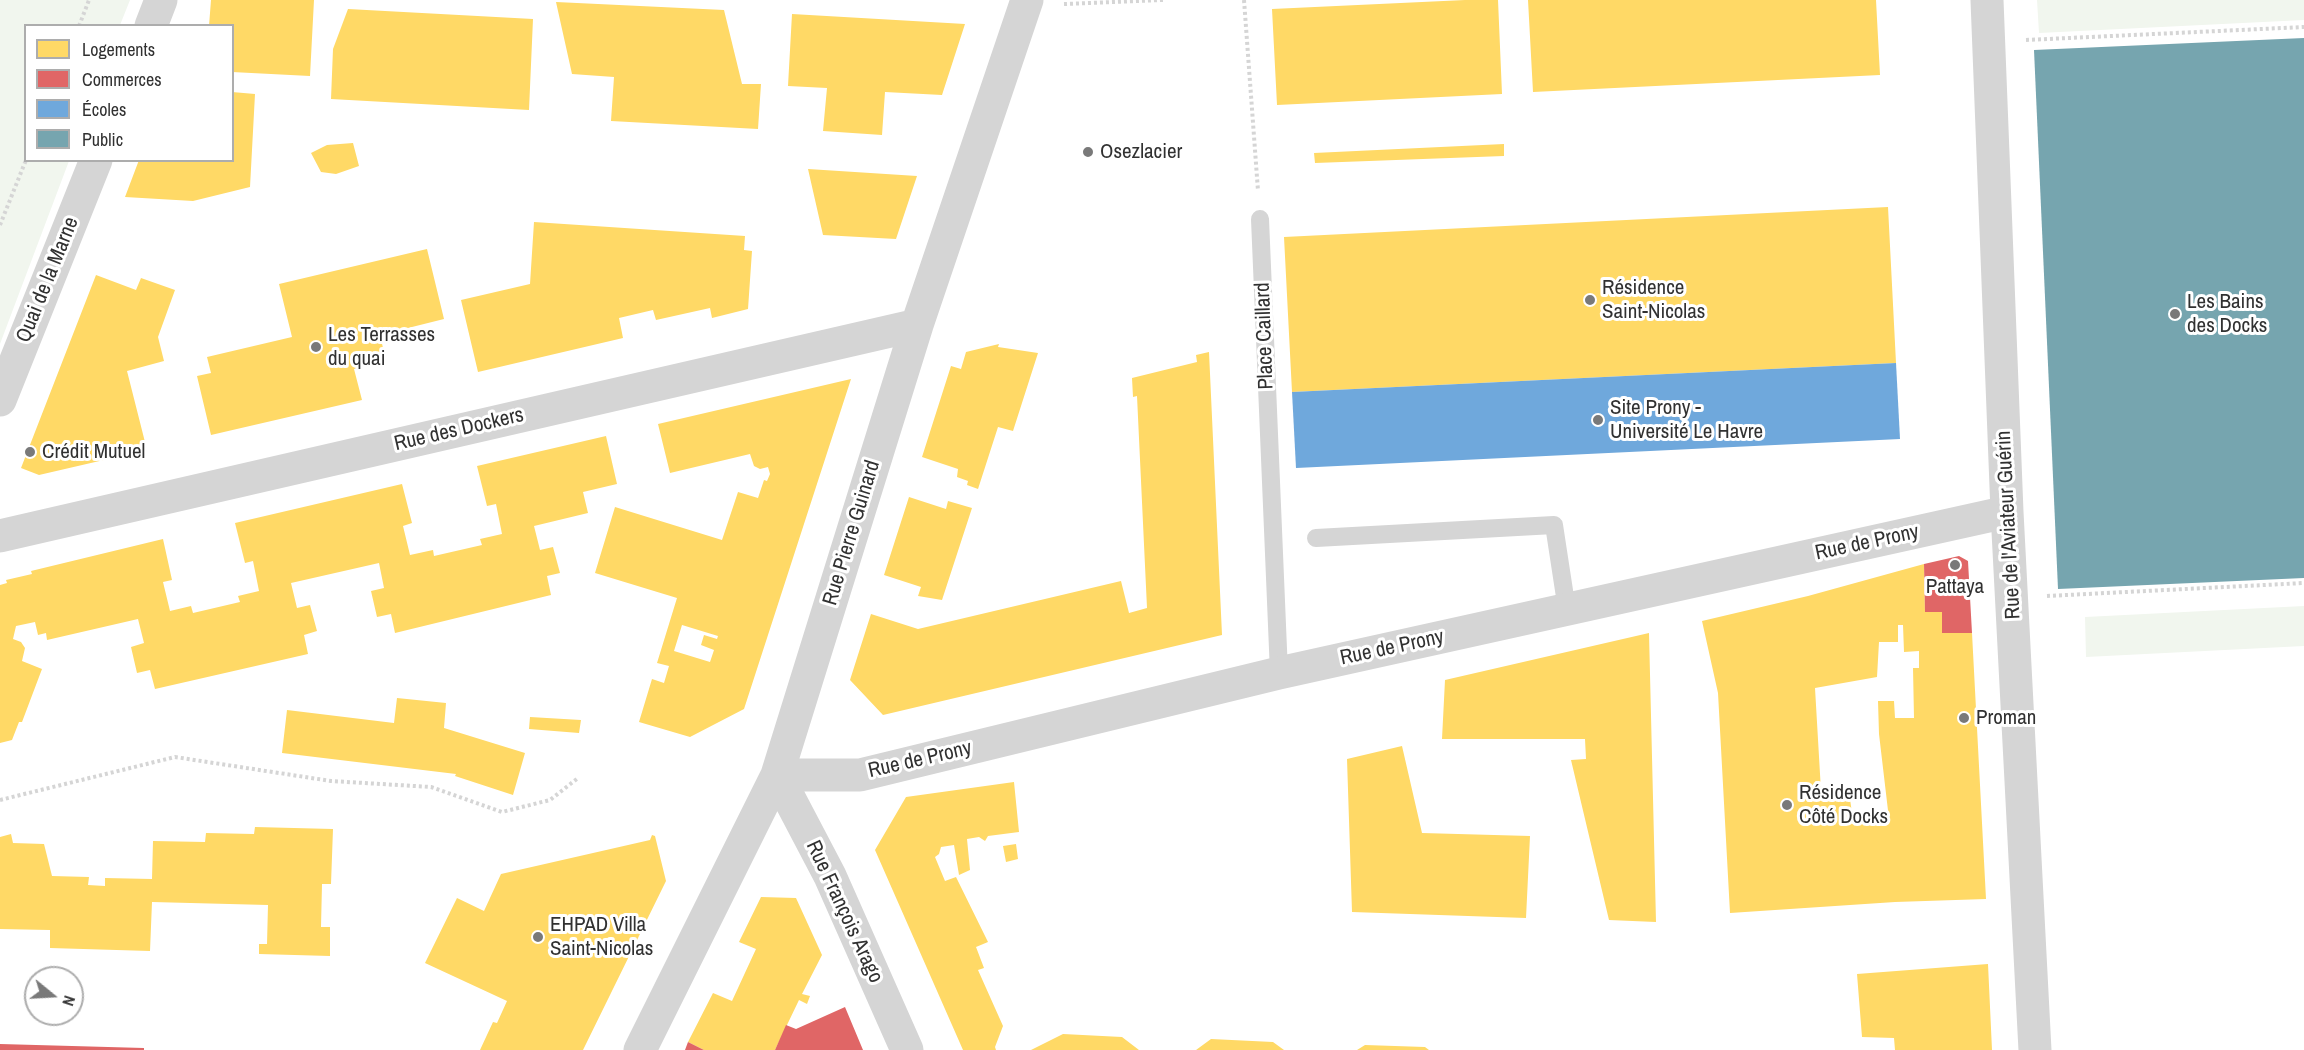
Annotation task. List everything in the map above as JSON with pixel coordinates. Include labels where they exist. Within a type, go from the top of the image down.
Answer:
[{"type":"street","points":[[152,24],[161,0]]},
{"type":"street","name":"Rue Pierre Guinard","points":[[640,1050],[777,775],[917,325],[1027,0]]},
{"type":"street","name":"Rue de l'Aviateur Guérin","points":[[1987,0],[2007,512],[2035,1050]]},
{"type":"street","name":"Quai de la Marne","points":[[0,400],[95,162]]},
{"type":"street","name":"Rue des Dockers","points":[[0,536],[917,325]]},
{"type":"street","name":"Rue de Prony","points":[[777,775],[860,775],[1279,673],[2007,512]]},
{"type":"street","name":"Rue François Arago","points":[[777,775],[830,876],[907,1050]]},
{"type":"lane","name":"Place Caillard","points":[[1260,219],[1279,673]]},
{"type":"lane","points":[[1316,538],[1554,525],[1567,610]]},
{"type":"path","points":[[80,24],[89,0]]},
{"type":"path","points":[[1110,2],[1163,0]]},
{"type":"path","points":[[1244,0],[1260,219]]},
{"type":"path","points":[[2025,30],[2025,40],[2304,27]]},
{"type":"path","points":[[0,225],[25,162]]},
{"type":"path","points":[[2046,596],[2304,583]]},
{"type":"path","points":[[0,800],[175,757],[331,781],[431,787],[502,812],[550,800],[578,778]]},
{"type":"shaded area","points":[[0,0],[130,0],[120,24],[24,24],[24,162],[69,162],[0,344]]},
{"type":"shaded area","points":[[2037,0],[2304,0],[2304,20],[2039,33]]},
{"type":"shaded area","points":[[2304,606],[2304,646],[2086,657],[2085,617]]},
{"type":"building: Logements","points":[[211,0],[314,0],[310,76],[234,72],[234,24],[209,24]]},
{"type":"building: Logements","points":[[1498,0],[1502,94],[1277,105],[1272,9]]},
{"type":"building: Logements","points":[[1528,0],[1876,0],[1880,75],[1533,92]]},
{"type":"building: Logements","points":[[556,2],[724,10],[742,84],[761,84],[758,129],[611,121],[614,77],[572,74]]},
{"type":"building: Logements","points":[[348,9],[533,19],[529,110],[331,99],[333,49]]},
{"type":"building: Logements","points":[[792,14],[965,24],[942,95],[885,92],[882,135],[823,131],[827,88],[788,86]]},
{"type":"building: Logements","points":[[234,92],[255,94],[250,187],[193,201],[125,197],[138,162],[234,162]]},
{"type":"building: Logements","points":[[353,143],[359,166],[336,174],[321,172],[311,153],[327,145]]},
{"type":"building: Logements","points":[[1504,144],[1504,156],[1315,163],[1314,153]]},
{"type":"building: Logements","points":[[808,169],[917,176],[896,239],[823,235]]},
{"type":"building: Logements","name":"Résidence Saint-Nicolas","points":[[1888,207],[1896,363],[1292,392],[1284,237]]},
{"type":"building: Logements","points":[[534,222],[745,236],[744,250],[752,251],[748,309],[712,318],[710,308],[656,320],[653,310],[619,318],[623,338],[478,372],[461,300],[530,284]]},
{"type":"building: Logements","name":"Les Terrasses du quai","points":[[427,249],[444,319],[380,335],[386,361],[354,369],[362,400],[211,435],[197,376],[211,373],[207,357],[292,337],[279,284]]},
{"type":"building: Logements","points":[[96,275],[136,290],[141,278],[175,290],[158,337],[164,361],[127,371],[147,450],[39,475],[21,468]]},
{"type":"building: Logements","points":[[999,344],[998,347],[1038,353],[1013,431],[998,427],[978,489],[967,485],[968,481],[957,477],[958,469],[922,457],[951,366],[961,369],[966,352]]},
{"type":"building: Logements","points":[[1209,352],[1222,635],[883,715],[850,680],[871,614],[918,629],[1121,581],[1129,613],[1147,608],[1137,396],[1133,397],[1132,378],[1197,362],[1196,355]]},
{"type":"building: Logements","points":[[851,379],[744,709],[690,737],[639,722],[652,679],[664,683],[669,666],[657,663],[677,598],[595,573],[615,507],[722,540],[738,492],[758,498],[764,480],[767,481],[770,474],[768,467],[760,469],[754,466],[750,454],[670,473],[658,424]],"holes":[[[682,625],[718,636],[717,639],[704,635],[701,645],[714,650],[710,662],[674,651]]]},
{"type":"building: Logements","points":[[606,436],[617,484],[583,492],[588,513],[534,526],[540,550],[553,547],[560,573],[547,576],[551,595],[395,633],[391,614],[377,617],[371,591],[384,588],[379,563],[291,583],[297,608],[310,605],[317,631],[304,635],[308,654],[155,689],[150,670],[137,673],[131,647],[144,643],[138,619],[47,640],[46,633],[38,635],[35,622],[16,626],[13,639],[21,642],[25,648],[22,661],[42,669],[22,722],[19,722],[12,740],[0,743],[0,585],[7,583],[6,580],[32,574],[31,571],[163,539],[172,580],[163,582],[170,611],[191,606],[193,613],[240,602],[238,596],[259,591],[253,561],[245,563],[235,523],[402,484],[412,523],[403,526],[410,555],[433,550],[434,556],[482,545],[480,539],[502,534],[496,504],[487,506],[477,466]]},
{"type":"building: Logements","points":[[909,497],[946,509],[948,501],[972,508],[942,600],[918,596],[921,587],[884,575]]},
{"type":"building: Logements","points":[[1924,564],[1925,612],[1942,612],[1942,633],[1972,633],[1986,899],[1895,902],[1730,913],[1718,693],[1702,621],[1808,596]],"holes":[[[1898,625],[1903,625],[1904,652],[1919,651],[1919,668],[1913,668],[1914,718],[1895,718],[1894,701],[1878,701],[1879,734],[1889,819],[1853,820],[1849,792],[1821,791],[1815,688],[1877,677],[1879,642],[1898,642]]]},
{"type":"building: Logements","points":[[1649,633],[1656,922],[1609,920],[1571,760],[1586,759],[1585,739],[1442,739],[1445,680]]},
{"type":"building: Logements","points":[[397,698],[446,703],[444,728],[525,753],[513,795],[455,776],[456,774],[282,753],[287,710],[394,723]]},
{"type":"building: Logements","points":[[530,717],[581,720],[579,733],[529,729]]},
{"type":"building: Logements","points":[[1402,746],[1422,833],[1530,836],[1526,918],[1352,912],[1347,759]]},
{"type":"building: Logements","points":[[1014,782],[1019,832],[988,836],[985,841],[979,837],[967,839],[970,870],[959,875],[954,845],[941,847],[939,854],[935,857],[945,881],[956,877],[988,942],[976,947],[984,968],[978,970],[1003,1026],[996,1050],[963,1050],[875,850],[906,797]]},
{"type":"building: Logements","points":[[255,827],[333,829],[331,884],[322,884],[321,927],[330,927],[330,956],[259,954],[259,944],[267,944],[268,905],[152,902],[150,951],[50,948],[50,930],[0,929],[0,837],[11,834],[13,843],[44,844],[52,876],[89,877],[88,885],[105,886],[105,878],[152,879],[153,841],[205,842],[206,833],[254,834]]},
{"type":"building: Logements","name":"EHPAD Villa Saint-Nicolas","points":[[652,835],[655,836],[666,881],[583,1050],[480,1050],[493,1022],[497,1023],[507,1001],[425,963],[457,898],[484,911],[501,874],[650,840]]},
{"type":"building: Logements","points":[[1016,844],[1018,859],[1006,862],[1003,846]]},
{"type":"building: Logements","points":[[761,897],[796,898],[822,955],[802,994],[810,996],[807,1004],[799,1000],[775,1050],[704,1050],[688,1042],[713,993],[732,1001],[756,949],[739,942]]},
{"type":"building: Logements","points":[[1988,964],[1992,1050],[1895,1050],[1894,1038],[1862,1037],[1857,974]]},
{"type":"building: Logements","points":[[1063,1034],[1122,1037],[1139,1050],[1031,1050]]},
{"type":"building: Logements","points":[[1211,1039],[1273,1042],[1284,1050],[1196,1050]]},
{"type":"building: Logements","points":[[1365,1045],[1425,1047],[1429,1050],[1357,1050]]},
{"type":"building: Commerces","points":[[1959,556],[1968,561],[1972,633],[1942,633],[1942,612],[1925,612],[1924,564]]},
{"type":"building: Commerces","points":[[845,1007],[863,1050],[775,1050],[786,1025],[796,1029]]},
{"type":"building: Commerces","points":[[688,1042],[704,1050],[685,1050]]},
{"type":"building: Commerces","points":[[0,1044],[144,1048],[144,1050],[0,1050]]},
{"type":"building: Écoles","points":[[1896,363],[1900,439],[1296,468],[1292,392]]},
{"type":"building: Public","name":"Les Bains des Docks","points":[[2304,38],[2304,578],[2058,589],[2034,50]]},
{"type":"place","name":"Osezlacier","points":[[1088,152]]},
{"type":"place","name":"Résidence Saint-Nicolas","points":[[1590,300]]},
{"type":"place","name":"Les Bains des Docks","points":[[2175,314]]},
{"type":"place","name":"Les Terrasses du quai","points":[[316,347]]},
{"type":"place","name":"Site Prony - Université Le Havre","points":[[1598,420]]},
{"type":"place","name":"Crédit Mutuel","points":[[30,452]]},
{"type":"place","name":"Pattaya","points":[[1955,565]]},
{"type":"place","name":"Proman","points":[[1964,718]]},
{"type":"place","name":"Résidence Côté Docks","points":[[1787,805]]},
{"type":"place","name":"EHPAD Villa Saint-Nicolas","points":[[538,937]]}]
